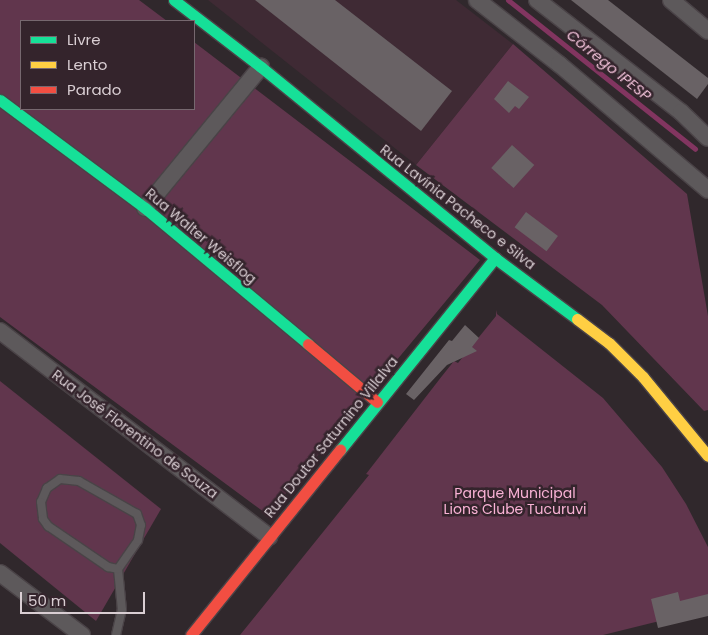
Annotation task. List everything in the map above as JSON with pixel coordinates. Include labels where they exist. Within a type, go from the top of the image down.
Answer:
[{"type":"street","name":"Rua Lavínia Pacheco e Silva","points":[[174,0],[261,67],[495,258],[609,343],[643,377],[708,456]]},
{"type":"street","points":[[477,0],[559,64],[708,190]]},
{"type":"street","points":[[537,0],[674,106],[708,138]]},
{"type":"street","points":[[671,0],[708,30]]},
{"type":"street","points":[[145,208],[261,67]]},
{"type":"street","name":"Rua Walter Weisflog","points":[[0,100],[145,208],[377,402]]},
{"type":"street","name":"Rua Doutor Saturnino Villalva","points":[[191,635],[495,258]]},
{"type":"street","name":"Rua José Florentino de Souza","points":[[0,331],[269,537]]},
{"type":"street","points":[[0,573],[82,635]]},
{"type":"lane","points":[[116,635],[122,610],[118,570],[138,540],[141,525],[137,514],[79,481],[60,479],[48,488],[41,502],[43,519],[48,526],[108,567],[118,570]]},
{"type":"shaded area","points":[[208,0],[456,0],[513,44],[416,165]]},
{"type":"green space","points":[[0,0],[139,0],[166,20],[20,20],[20,110],[195,110],[195,43],[480,260],[268,515],[0,317]]},
{"type":"green space","points":[[513,44],[687,194],[708,316],[708,410],[704,411],[602,305],[416,165]]},
{"type":"green space","name":"Parque Municipal Lions Clube Tucuruvi","points":[[496,310],[497,314],[603,398],[662,467],[686,504],[708,547],[708,609],[603,635],[240,635],[369,475],[366,474],[454,361],[458,363],[496,316]]},
{"type":"green space","points":[[0,381],[161,509],[96,621],[0,543]]},
{"type":"building","points":[[255,0],[335,0],[452,91],[421,131]]},
{"type":"building","points":[[571,0],[608,0],[708,78],[708,84],[697,99]]},
{"type":"building","points":[[508,81],[529,97],[519,109],[515,106],[509,113],[494,99]]},
{"type":"building","points":[[512,145],[534,165],[514,188],[491,168]]},
{"type":"building","points":[[526,212],[558,236],[547,251],[515,227]]},
{"type":"building","points":[[465,325],[479,338],[472,347],[477,351],[447,365],[414,400],[406,394],[449,340],[452,341]]},
{"type":"building","points":[[678,592],[680,601],[708,594],[708,616],[658,628],[651,599]]},
{"type":"waterway","name":"Córrego IPESP","points":[[508,0],[695,149]]},
{"type":"traffic: fast","points":[[174,0],[261,67],[495,258],[577,319]]},
{"type":"traffic: fast","points":[[0,100],[145,208],[308,344]]},
{"type":"traffic: fast","points":[[340,450],[495,258]]},
{"type":"traffic: slow","points":[[577,319],[609,343],[643,377],[708,456]]},
{"type":"traffic: jam","points":[[308,344],[377,402]]},
{"type":"traffic: jam","points":[[191,635],[340,450]]}]
